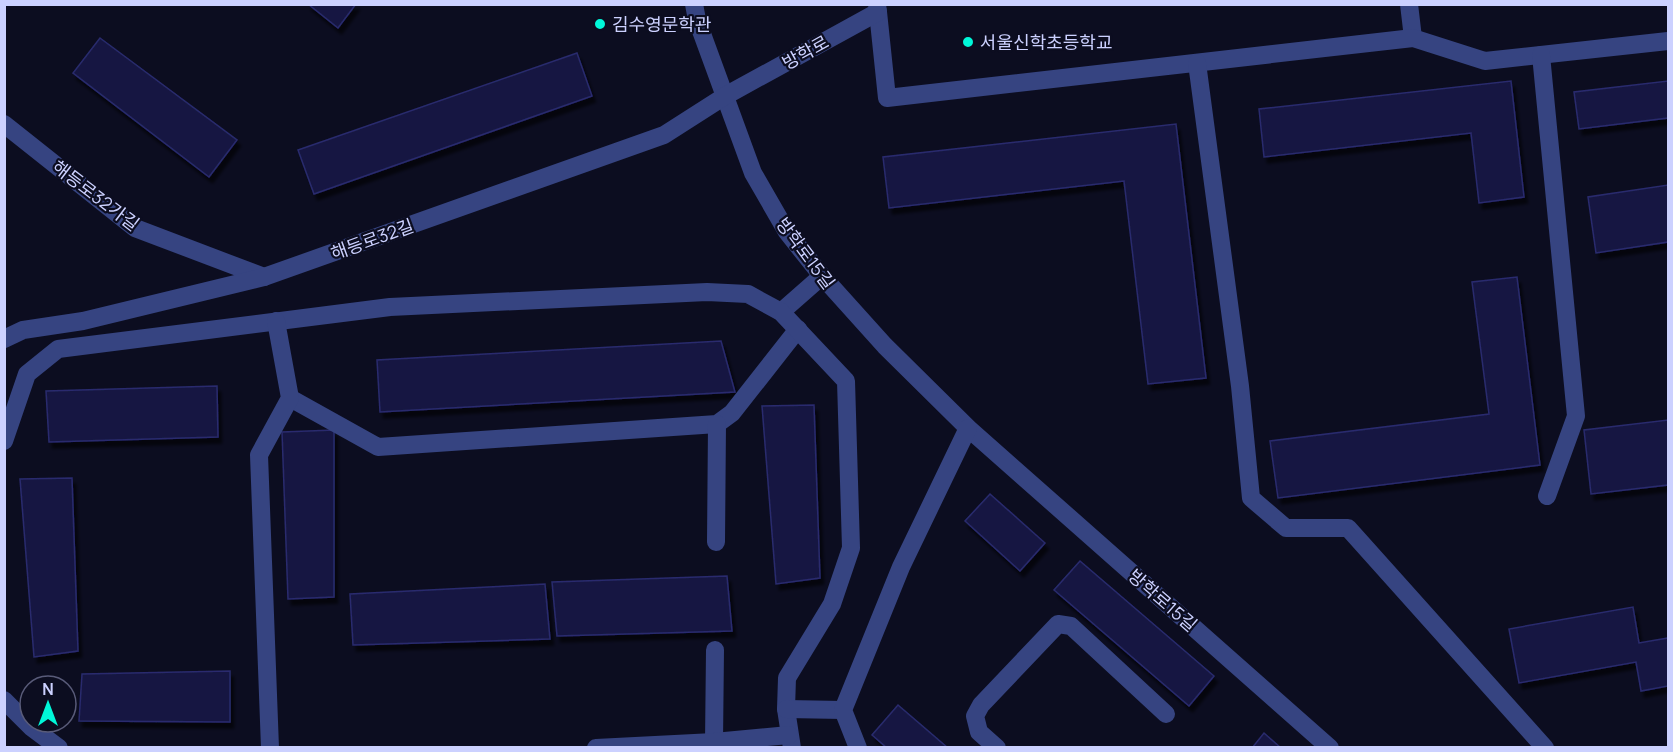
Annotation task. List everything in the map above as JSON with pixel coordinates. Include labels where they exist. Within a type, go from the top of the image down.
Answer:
[{"type":"street","name":"방학로15길","points":[[694,4],[697,20],[753,173],[787,232],[822,276],[885,346],[968,428],[1330,747]]},
{"type":"street","points":[[1409,4],[1413,38]]},
{"type":"street","name":"방학로","points":[[725,96],[878,8]]},
{"type":"street","points":[[878,8],[887,98],[1413,38],[1485,61],[1668,41]]},
{"type":"street","points":[[1541,55],[1576,416],[1547,496]]},
{"type":"street","points":[[1197,63],[1240,386],[1251,498],[1286,528],[1348,528],[1545,747]]},
{"type":"street","name":"해등로32길","points":[[4,339],[23,330],[83,321],[264,278],[664,135],[725,96]]},
{"type":"street","name":"해등로32가길","points":[[4,124],[135,228],[264,278]]},
{"type":"street","points":[[781,312],[822,276]]},
{"type":"street","points":[[4,441],[27,374],[58,349],[390,307],[707,292],[748,294],[781,312],[846,381],[850,548],[832,604],[787,678],[786,709],[790,741],[596,747]]},
{"type":"street","points":[[270,747],[259,455],[290,398],[276,321]]},
{"type":"street","points":[[290,398],[378,447],[717,424],[732,413],[798,329]]},
{"type":"street","points":[[716,542],[717,424]]},
{"type":"street","points":[[858,747],[843,710],[901,567],[968,428]]},
{"type":"street","points":[[997,747],[979,732],[975,716],[981,705],[1058,624],[1071,626],[1166,714]]},
{"type":"street","points":[[714,742],[715,650]]},
{"type":"street","points":[[4,700],[31,727],[59,747]]},
{"type":"street","points":[[786,709],[843,710]]},
{"type":"building","points":[[308,4],[356,4],[338,28]]},
{"type":"building","points":[[100,38],[237,140],[209,177],[73,73]]},
{"type":"building","points":[[577,53],[592,96],[314,194],[298,150]]},
{"type":"building","points":[[1511,81],[1524,197],[1479,203],[1471,133],[1264,157],[1259,109]]},
{"type":"building","points":[[1668,81],[1668,118],[1579,129],[1574,92]]},
{"type":"building","points":[[1176,124],[1206,378],[1148,384],[1124,181],[889,208],[883,157]]},
{"type":"building","points":[[1668,185],[1668,242],[1596,253],[1588,197]]},
{"type":"building","points":[[1517,277],[1540,465],[1278,498],[1270,441],[1489,414],[1472,282]]},
{"type":"building","points":[[721,341],[735,392],[380,412],[377,360]]},
{"type":"building","points":[[217,386],[218,437],[49,442],[46,391]]},
{"type":"building","points":[[814,405],[820,578],[776,584],[762,406]]},
{"type":"building","points":[[1668,420],[1668,485],[1591,494],[1584,430]]},
{"type":"building","points":[[334,430],[334,597],[288,599],[282,432]]},
{"type":"building","points":[[72,478],[78,651],[34,657],[20,479]]},
{"type":"building","points":[[990,494],[1045,543],[1020,571],[965,521]]},
{"type":"building","points":[[1080,561],[1214,676],[1189,706],[1054,590]]},
{"type":"building","points":[[727,576],[732,631],[557,636],[552,582]]},
{"type":"building","points":[[545,584],[550,639],[353,645],[350,594]]},
{"type":"building","points":[[1633,607],[1639,643],[1668,638],[1668,686],[1641,691],[1636,662],[1519,683],[1509,629]]},
{"type":"building","points":[[230,671],[230,722],[79,721],[82,674]]},
{"type":"building","points":[[898,705],[948,748],[887,748],[872,735]]},
{"type":"building","points":[[1264,733],[1281,748],[1252,748]]},
{"type":"place","name":"김수영문학관","points":[[600,24]]},
{"type":"place","name":"서울신학초등학교","points":[[968,42]]}]
